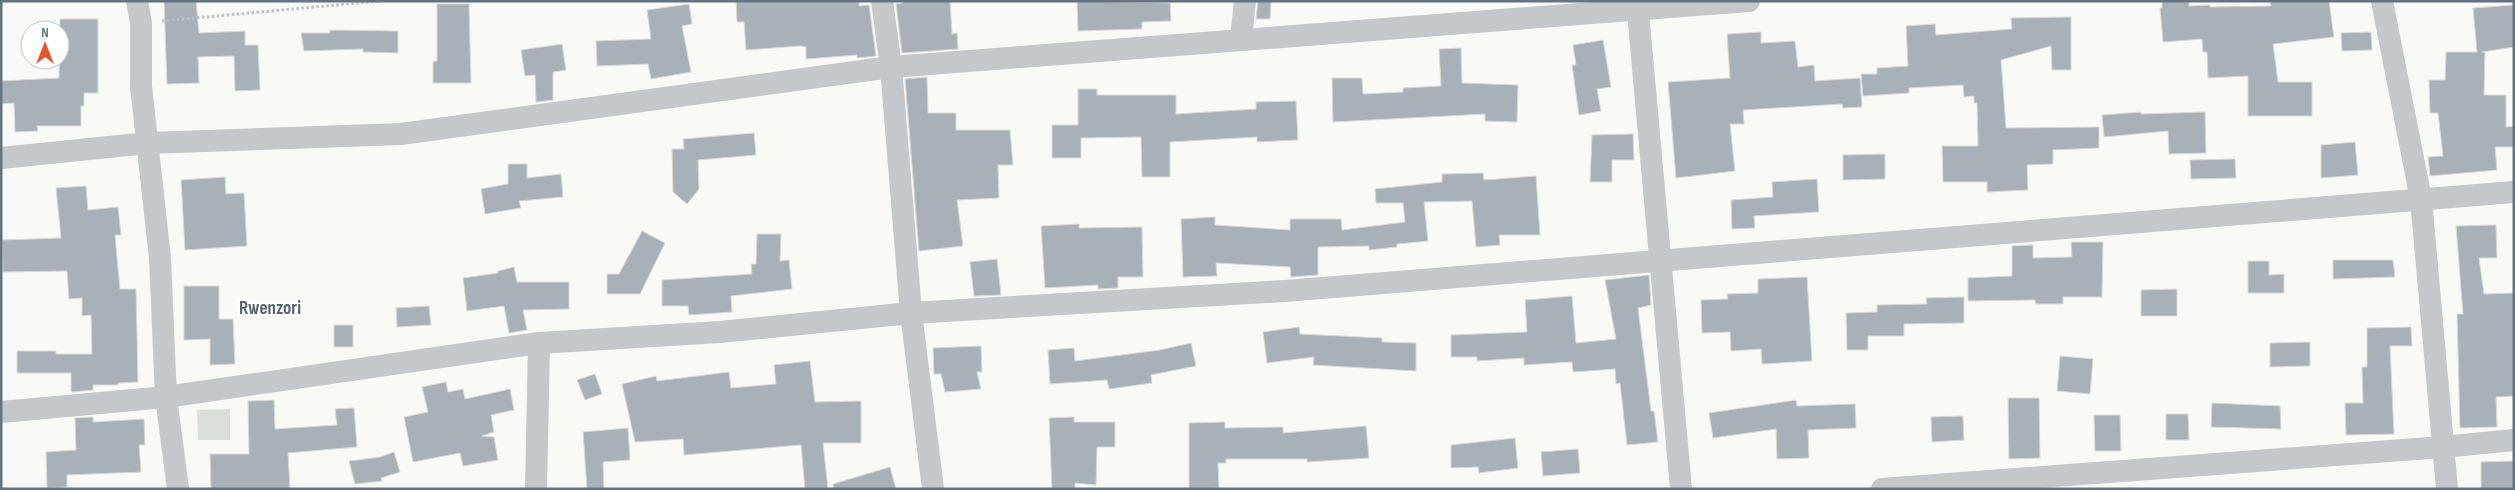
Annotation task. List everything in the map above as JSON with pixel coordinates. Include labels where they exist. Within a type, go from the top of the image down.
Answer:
[{"type":"street","points":[[882,1],[891,67],[911,313],[933,489]]},
{"type":"street","points":[[1241,39],[1245,1]]},
{"type":"street","points":[[1,158],[148,143],[401,134],[891,67],[1637,5],[1749,1]]},
{"type":"street","points":[[2382,1],[2421,199],[2447,489]]},
{"type":"street","points":[[1637,5],[1681,489]]},
{"type":"street","points":[[139,12],[141,86],[160,258],[166,397],[178,489]]},
{"type":"street","points":[[1,412],[166,397],[539,343],[720,332],[911,313],[1285,291],[2514,192]]},
{"type":"street","points":[[536,489],[539,343]]},
{"type":"street","points":[[1882,489],[2514,440]]},
{"type":"path","points":[[139,12],[380,1]]},
{"type":"shaded area","points":[[230,409],[230,440],[198,440],[197,410]]},
{"type":"building","points":[[164,1],[196,1],[199,33],[245,31],[245,45],[258,45],[260,90],[235,91],[234,56],[198,57],[199,83],[167,84]]},
{"type":"building","points":[[736,1],[859,1],[859,6],[869,5],[876,56],[857,58],[857,55],[806,59],[806,47],[801,46],[746,50],[744,22],[737,22]]},
{"type":"building","points":[[903,1],[950,1],[952,34],[957,33],[958,49],[902,53],[896,4],[903,3]]},
{"type":"building","points":[[1077,1],[1170,3],[1171,21],[1142,22],[1142,29],[1078,31]]},
{"type":"building","points":[[1258,1],[1271,1],[1270,19],[1256,19]]},
{"type":"building","points":[[2162,1],[2189,1],[2189,6],[2210,5],[2210,7],[2271,6],[2270,1],[2329,1],[2334,37],[2273,44],[2278,82],[2312,82],[2312,116],[2248,116],[2248,76],[2208,78],[2207,52],[2203,52],[2202,39],[2163,42],[2160,8],[2162,8]]},
{"type":"building","points":[[437,4],[469,4],[471,83],[433,83],[433,62],[437,61]]},
{"type":"building","points":[[689,4],[692,24],[682,26],[691,72],[651,79],[648,64],[597,66],[596,41],[651,39],[647,10]]},
{"type":"building","points":[[2514,5],[2514,47],[2482,52],[2485,52],[2484,95],[2506,95],[2506,127],[2514,126],[2514,147],[2495,147],[2497,170],[2430,176],[2428,157],[2443,156],[2438,113],[2430,113],[2429,80],[2445,80],[2446,52],[2477,52],[2473,8]]},
{"type":"building","points":[[2071,17],[2071,70],[2052,70],[2051,46],[2001,60],[2006,128],[2099,127],[2099,148],[2053,150],[2053,164],[2027,165],[2028,190],[1987,192],[1987,182],[1943,182],[1942,146],[1978,146],[1977,103],[1974,103],[1974,96],[1964,97],[1963,85],[1909,88],[1909,93],[1863,96],[1861,74],[1877,74],[1877,68],[1908,66],[1906,26],[1935,24],[1936,35],[2012,29],[2011,18]]},
{"type":"building","points":[[98,19],[98,93],[84,93],[84,106],[81,106],[81,126],[37,126],[38,131],[15,132],[14,103],[1,104],[1,81],[59,78],[59,70],[70,70],[70,20],[60,20]]},
{"type":"building","points":[[330,30],[398,31],[398,53],[363,52],[363,49],[304,51],[301,33],[330,33]]},
{"type":"building","points":[[1761,32],[1761,43],[1795,41],[1798,67],[1814,65],[1815,81],[1860,78],[1862,107],[1843,108],[1842,104],[1743,110],[1744,124],[1730,124],[1735,171],[1676,178],[1668,82],[1730,78],[1727,34]]},
{"type":"building","points":[[2371,32],[2372,50],[2342,51],[2341,33]]},
{"type":"building","points":[[1603,40],[1611,87],[1597,89],[1601,111],[1579,115],[1572,65],[1576,65],[1573,45]]},
{"type":"building","points":[[562,44],[566,70],[553,72],[553,100],[536,102],[535,75],[525,76],[521,50]]},
{"type":"building","points":[[1461,48],[1462,83],[1518,85],[1517,122],[1485,121],[1485,114],[1333,122],[1332,78],[1362,78],[1363,94],[1403,92],[1403,88],[1441,86],[1439,49]]},
{"type":"building","points":[[927,77],[928,113],[956,113],[956,130],[1010,130],[1013,165],[998,165],[999,198],[957,200],[963,246],[919,251],[905,79]]},
{"type":"building","points":[[1078,89],[1097,89],[1097,95],[1176,95],[1176,114],[1256,109],[1256,102],[1296,101],[1298,140],[1257,142],[1257,137],[1170,142],[1170,177],[1142,177],[1141,137],[1081,138],[1081,158],[1052,158],[1052,125],[1078,125]]},
{"type":"building","points":[[2141,112],[2141,114],[2205,112],[2206,153],[2169,154],[2168,131],[2104,137],[2102,115]]},
{"type":"building","points":[[754,133],[756,155],[698,160],[699,189],[687,204],[673,192],[672,149],[684,149],[683,139]]},
{"type":"building","points":[[1633,134],[1634,160],[1612,160],[1612,182],[1590,182],[1592,135]]},
{"type":"building","points":[[2355,142],[2358,175],[2321,178],[2321,145]]},
{"type":"building","points":[[1885,154],[1885,179],[1843,180],[1843,155]]},
{"type":"building","points":[[2235,159],[2236,178],[2191,179],[2190,160]]},
{"type":"building","points":[[508,164],[527,164],[527,178],[561,174],[563,197],[519,201],[521,208],[485,214],[481,189],[508,184]]},
{"type":"building","points":[[1483,173],[1484,180],[1536,176],[1540,235],[1499,235],[1500,245],[1476,247],[1472,201],[1424,202],[1428,241],[1397,244],[1397,247],[1369,250],[1369,246],[1318,247],[1318,275],[1291,277],[1290,267],[1216,263],[1217,276],[1183,277],[1181,219],[1215,217],[1215,225],[1290,230],[1290,219],[1341,219],[1342,230],[1405,222],[1403,203],[1376,203],[1375,189],[1442,182],[1442,174]]},
{"type":"building","points":[[225,177],[226,194],[244,193],[247,246],[185,250],[181,180]]},
{"type":"building","points":[[1817,179],[1819,212],[1754,216],[1755,228],[1732,229],[1731,200],[1773,197],[1772,182]]},
{"type":"building","points":[[86,186],[88,210],[118,207],[121,235],[115,235],[120,289],[136,289],[138,382],[118,383],[118,385],[93,385],[93,390],[73,392],[71,391],[71,373],[17,373],[17,351],[56,351],[56,354],[92,354],[91,315],[82,316],[82,298],[69,299],[67,271],[3,272],[2,240],[61,238],[56,188]]},
{"type":"building","points":[[1079,224],[1079,228],[1142,227],[1143,277],[1118,277],[1118,288],[1098,289],[1098,285],[1045,288],[1041,226]]},
{"type":"building","points":[[2496,225],[2497,258],[2479,258],[2484,294],[2514,293],[2514,396],[2496,397],[2497,427],[2460,428],[2457,314],[2463,314],[2456,226]]},
{"type":"building","points":[[642,231],[665,243],[640,294],[607,294],[607,274],[619,274]]},
{"type":"building","points":[[757,234],[781,234],[780,261],[789,260],[792,289],[731,296],[732,312],[689,315],[688,306],[662,306],[662,280],[752,274],[751,264],[756,264]]},
{"type":"building","points":[[2071,242],[2103,242],[2102,297],[2063,297],[2063,304],[2036,304],[2035,300],[1968,301],[1968,278],[2012,276],[2012,246],[2033,245],[2033,258],[2072,257]]},
{"type":"building","points":[[997,259],[1001,295],[974,296],[970,262]]},
{"type":"building","points":[[2333,260],[2393,260],[2395,277],[2333,279]]},
{"type":"building","points":[[2248,261],[2269,261],[2269,275],[2284,274],[2284,293],[2248,293]]},
{"type":"building","points":[[514,267],[517,282],[569,282],[569,309],[523,310],[527,330],[509,333],[504,306],[467,311],[463,278],[498,273],[498,271]]},
{"type":"building","points":[[1649,275],[1651,305],[1638,308],[1651,411],[1654,411],[1658,442],[1627,445],[1620,383],[1616,384],[1615,369],[1573,372],[1572,362],[1524,365],[1524,358],[1477,361],[1477,357],[1451,357],[1451,335],[1527,332],[1525,300],[1572,296],[1576,343],[1616,339],[1605,280]]},
{"type":"building","points":[[1807,277],[1812,361],[1762,364],[1761,349],[1731,351],[1730,332],[1702,333],[1701,300],[1728,299],[1727,294],[1758,293],[1758,279]]},
{"type":"building","points":[[184,286],[219,286],[219,319],[233,319],[235,364],[210,365],[210,339],[184,340]]},
{"type":"building","points":[[2177,289],[2177,316],[2141,316],[2141,290]]},
{"type":"building","points":[[1964,297],[1964,323],[1904,324],[1904,336],[1868,336],[1868,350],[1847,350],[1846,313],[1877,312],[1877,305],[1927,304],[1926,298]]},
{"type":"building","points":[[429,306],[431,325],[397,327],[396,308]]},
{"type":"building","points":[[334,325],[353,325],[353,347],[334,347]]},
{"type":"building","points":[[1299,327],[1300,334],[1382,338],[1382,342],[1416,343],[1416,371],[1313,365],[1314,357],[1267,363],[1263,332]]},
{"type":"building","points":[[2411,327],[2412,346],[2390,346],[2394,434],[2346,435],[2345,403],[2363,403],[2362,367],[2367,367],[2367,328]]},
{"type":"building","points":[[2310,342],[2310,366],[2270,367],[2270,343]]},
{"type":"building","points":[[1191,343],[1196,366],[1151,375],[1152,383],[1109,389],[1107,380],[1050,384],[1048,350],[1074,348],[1075,361],[1160,350]]},
{"type":"building","points":[[981,346],[982,372],[977,372],[981,389],[945,392],[941,374],[934,374],[933,348]]},
{"type":"building","points":[[2060,356],[2093,359],[2090,394],[2057,391]]},
{"type":"building","points":[[810,361],[815,402],[861,401],[861,443],[823,443],[828,489],[805,489],[801,445],[684,455],[683,439],[635,442],[622,384],[656,376],[657,381],[729,372],[731,388],[776,384],[774,365]]},
{"type":"building","points":[[595,374],[602,394],[585,400],[577,380]]},
{"type":"building","points":[[446,382],[448,392],[463,389],[465,399],[510,389],[514,410],[491,415],[494,432],[482,436],[494,437],[498,460],[463,466],[460,453],[413,462],[404,417],[428,412],[422,387]]},
{"type":"building","points":[[2008,398],[2039,398],[2040,458],[2009,459]]},
{"type":"building","points":[[274,400],[275,429],[337,425],[335,409],[354,408],[357,447],[288,453],[290,489],[211,489],[210,454],[249,454],[248,401]]},
{"type":"building","points":[[1796,400],[1797,406],[1855,404],[1856,428],[1808,430],[1809,458],[1777,459],[1776,429],[1713,438],[1709,413]]},
{"type":"building","points":[[2212,403],[2280,406],[2281,429],[2211,427]]},
{"type":"building","points":[[2166,414],[2188,414],[2189,440],[2166,440]]},
{"type":"building","points":[[2094,415],[2120,415],[2121,451],[2095,451]]},
{"type":"building","points":[[1963,416],[1964,440],[1932,442],[1931,417]]},
{"type":"building","points":[[93,417],[93,422],[144,419],[145,445],[139,445],[141,472],[67,475],[67,487],[47,488],[46,452],[76,450],[75,418]]},
{"type":"building","points":[[1074,417],[1074,422],[1115,422],[1115,447],[1097,447],[1096,485],[1075,483],[1075,489],[1052,489],[1049,418]]},
{"type":"building","points":[[1225,422],[1225,428],[1283,427],[1283,433],[1366,426],[1369,458],[1307,462],[1307,459],[1226,459],[1226,463],[1218,463],[1219,488],[1189,489],[1189,423]]},
{"type":"building","points":[[628,428],[630,460],[603,462],[604,489],[587,489],[583,432]]},
{"type":"building","points":[[1515,438],[1518,468],[1479,473],[1478,467],[1451,468],[1451,445]]},
{"type":"building","points":[[1578,449],[1580,473],[1543,476],[1541,452]]},
{"type":"building","points":[[394,452],[400,472],[381,478],[382,481],[355,484],[349,461],[380,457]]},
{"type":"building","points":[[2514,461],[2514,489],[2481,489],[2481,462]]},
{"type":"building","points":[[890,467],[896,489],[834,489],[833,484]]},
{"type":"district","name":"Rwenzori","points":[[270,307]]}]
